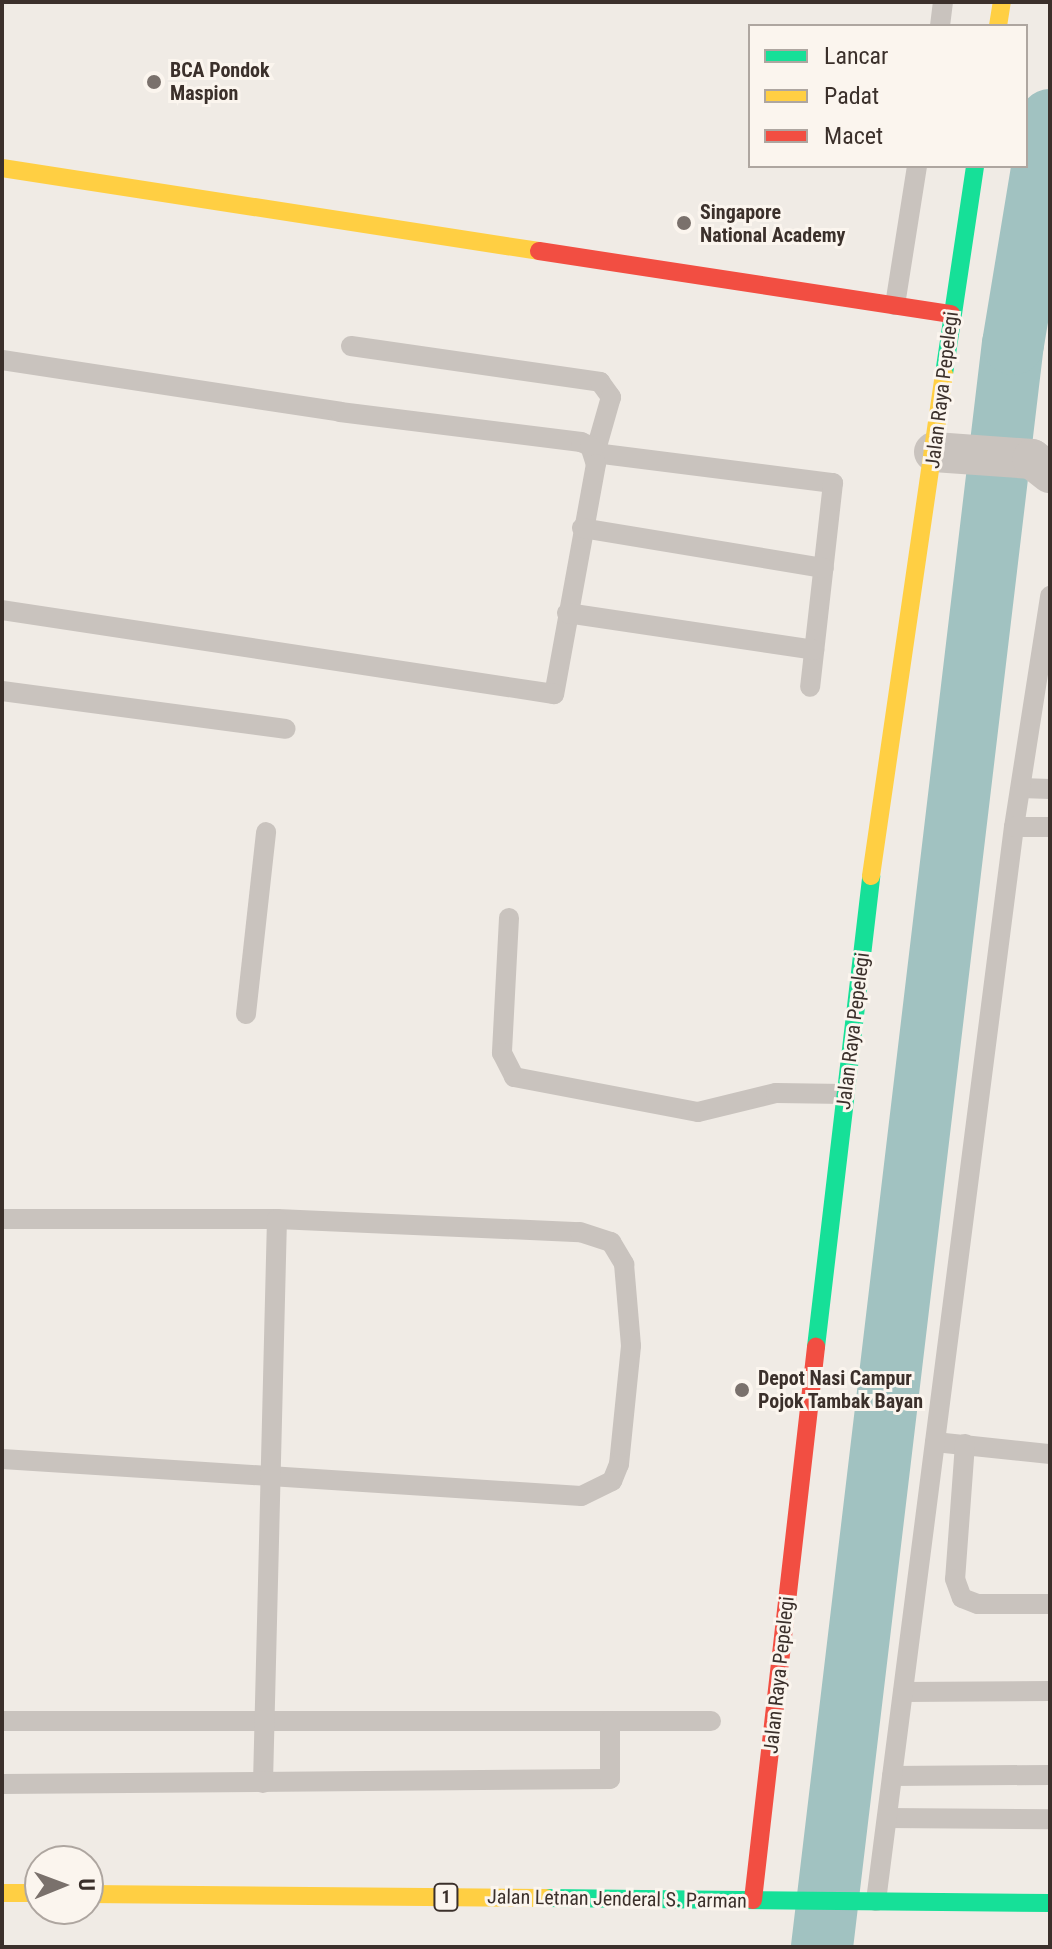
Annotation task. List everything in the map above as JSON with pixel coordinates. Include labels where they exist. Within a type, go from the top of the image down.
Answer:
[{"type":"main road","points":[[998,24],[1002,2]]},
{"type":"main road","points":[[2,168],[951,314]]},
{"type":"main road","name":"Jalan Raya Pepelegi","points":[[753,1900],[876,829],[947,453],[951,314],[975,168]]},
{"type":"main road","points":[[2,1893],[24,1893]]},
{"type":"main road","name":"Jalan Letnan Jenderal S. Parman","points":[[104,1894],[1050,1903]]},
{"type":"street","points":[[947,453],[1039,458]]},
{"type":"lane","points":[[940,24],[943,2]]},
{"type":"lane","points":[[895,305],[917,168]]},
{"type":"lane","points":[[2,610],[554,694],[595,453],[611,397],[600,382],[351,346]]},
{"type":"lane","points":[[2,360],[340,412],[581,442],[595,453],[833,483],[810,687]]},
{"type":"lane","points":[[582,528],[824,568]]},
{"type":"lane","points":[[876,1901],[1014,827],[1050,596]]},
{"type":"lane","points":[[567,613],[814,650]]},
{"type":"lane","points":[[2,691],[285,729]]},
{"type":"lane","points":[[1021,788],[1050,789]]},
{"type":"lane","points":[[1014,827],[1050,827]]},
{"type":"lane","points":[[246,1014],[266,832]]},
{"type":"lane","points":[[509,918],[502,1053],[514,1077],[698,1112],[776,1093],[845,1094]]},
{"type":"lane","points":[[2,1219],[277,1219],[599,1236],[618,1250],[624,1264],[631,1346],[619,1464],[601,1491],[581,1496],[2,1459]]},
{"type":"lane","points":[[263,1783],[268,1476],[277,1219]]},
{"type":"lane","points":[[935,1442],[1050,1454]]},
{"type":"lane","points":[[965,1444],[955,1579],[962,1598],[978,1604],[1050,1604]]},
{"type":"lane","points":[[903,1692],[1050,1691]]},
{"type":"lane","points":[[2,1721],[263,1724],[711,1721]]},
{"type":"lane","points":[[2,1784],[610,1779],[610,1721]]},
{"type":"lane","points":[[892,1776],[1050,1775]]},
{"type":"lane","points":[[887,1818],[1050,1819]]},
{"type":"waterway","points":[[822,1947],[1013,344],[1050,120]]},
{"type":"traffic: fast","points":[[944,374],[975,168]]},
{"type":"traffic: fast","points":[[816,1347],[871,876]]},
{"type":"traffic: fast","points":[[546,1898],[1050,1903]]},
{"type":"traffic: slow","points":[[998,24],[1002,2]]},
{"type":"traffic: slow","points":[[2,168],[539,251]]},
{"type":"traffic: slow","points":[[871,876],[944,374]]},
{"type":"traffic: slow","points":[[2,1893],[24,1893]]},
{"type":"traffic: slow","points":[[104,1894],[546,1898]]},
{"type":"traffic: jam","points":[[539,251],[951,314]]},
{"type":"traffic: jam","points":[[753,1900],[816,1347]]},
{"type":"place","name":"BCA Pondok Maspion","points":[[154,82]]},
{"type":"place","name":"Singapore National Academy","points":[[684,223]]},
{"type":"place","name":"Depot Nasi Campur Pojok Tambak Bayan","points":[[742,1390]]}]
